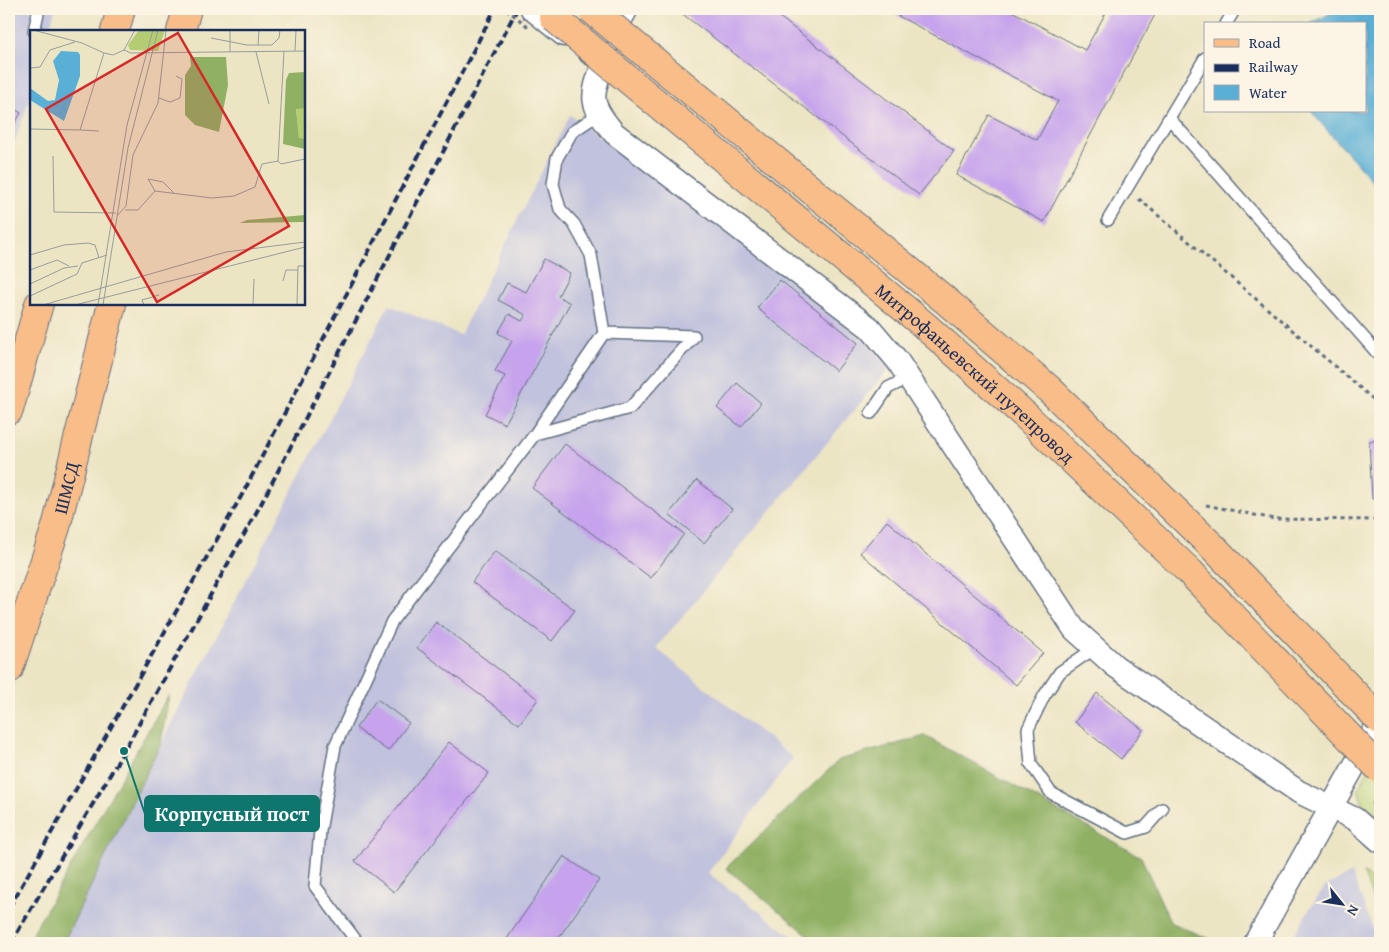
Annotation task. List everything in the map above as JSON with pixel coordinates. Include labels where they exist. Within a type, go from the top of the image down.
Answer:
[{"type":"main road","points":[[115,30],[121,9]]},
{"type":"main road","points":[[181,30],[186,9]]},
{"type":"main road","name":"Митрофаньевский путепровод","points":[[542,9],[924,325],[1027,418],[1190,572],[1377,781]]},
{"type":"main road","name":"Митрофаньевский путепровод","points":[[591,9],[945,300],[1050,390],[1215,549],[1380,720]]},
{"type":"main road","points":[[9,410],[38,305]]},
{"type":"main road","name":"ШМСД","points":[[9,669],[56,527],[112,305]]},
{"type":"street","points":[[532,9],[580,48],[604,61],[593,92],[598,114],[614,133],[870,328],[897,360],[1074,629],[1115,666],[1299,792],[1355,819],[1380,841]]},
{"type":"street","points":[[1255,943],[1380,720]]},
{"type":"lane","points":[[34,30],[39,9]]},
{"type":"lane","points":[[604,61],[633,9]]},
{"type":"lane","points":[[1227,22],[1235,9]]},
{"type":"lane","points":[[1108,220],[1204,60]]},
{"type":"lane","points":[[358,943],[315,886],[320,831],[335,746],[392,621],[535,434],[604,333],[591,255],[574,224],[560,208],[553,184],[557,158],[572,132],[598,114]]},
{"type":"lane","points":[[1169,118],[1380,356]]},
{"type":"lane","points":[[535,434],[630,408],[694,336],[604,333]]},
{"type":"lane","points":[[871,413],[888,388],[908,378]]},
{"type":"lane","points":[[1095,648],[1060,672],[1044,696],[1028,729],[1031,764],[1051,793],[1127,833],[1146,827],[1162,809]]},
{"type":"path","points":[[506,9],[539,36]]},
{"type":"path","points":[[1127,188],[1380,405]]},
{"type":"path","points":[[1359,519],[1380,520]]},
{"type":"path","points":[[1377,781],[1380,799]]},
{"type":"path","points":[[1376,810],[1372,806],[1380,791]]},
{"type":"shaded area","points":[[9,9],[55,9],[49,30],[30,30],[30,97],[9,159]]},
{"type":"shaded area","points":[[570,115],[758,255],[864,339],[891,366],[656,648],[793,758],[708,873],[801,943],[63,943],[161,743],[389,305],[460,335]]},
{"type":"shaded area","points":[[1352,873],[1378,943],[1289,943],[1326,886]]},
{"type":"green space","points":[[169,694],[161,743],[63,943],[27,943]]},
{"type":"green space","points":[[925,736],[1141,857],[1171,923],[1220,943],[818,943],[726,868],[839,760]]},
{"type":"green space","points":[[1380,746],[1380,827],[1363,806],[1358,789]]},
{"type":"green space","points":[[1363,872],[1380,889],[1380,920]]},
{"type":"water","points":[[1339,9],[1380,9],[1380,191],[1312,112],[1366,112],[1366,22],[1314,22]]},
{"type":"building","points":[[676,9],[769,9],[954,151],[919,195]]},
{"type":"building","points":[[885,9],[1008,9],[1085,50],[1108,9],[1158,9],[1044,222],[956,175],[989,115],[1037,140],[1058,101]]},
{"type":"building","points":[[9,105],[21,113],[9,134]]},
{"type":"building","points":[[544,259],[570,273],[558,296],[570,303],[505,424],[485,414],[505,376],[495,371],[512,341],[498,333],[509,314],[522,321],[526,315],[498,300],[507,283],[526,292]]},
{"type":"building","points":[[780,280],[858,343],[836,371],[757,308]]},
{"type":"building","points":[[737,383],[761,403],[741,427],[717,408]]},
{"type":"building","points":[[1380,440],[1380,499],[1372,499],[1369,441]]},
{"type":"building","points":[[565,444],[684,534],[651,578],[532,488]]},
{"type":"building","points":[[697,480],[732,509],[704,543],[669,514]]},
{"type":"building","points":[[887,521],[1043,653],[1016,685],[860,553]]},
{"type":"building","points":[[495,551],[575,610],[552,641],[472,582]]},
{"type":"building","points":[[436,622],[538,699],[519,724],[417,648]]},
{"type":"building","points":[[1097,693],[1143,730],[1121,759],[1075,722]]},
{"type":"building","points":[[377,699],[409,723],[388,751],[356,728]]},
{"type":"building","points":[[449,742],[489,773],[394,892],[355,861]]},
{"type":"building","points":[[564,856],[599,880],[555,943],[504,943]]},
{"type":"railway","points":[[9,908],[243,493],[495,9]]},
{"type":"railway","points":[[11,943],[124,751],[261,504],[517,9]]},
{"type":"place","name":"Корпусный пост","points":[[124,751]]}]
